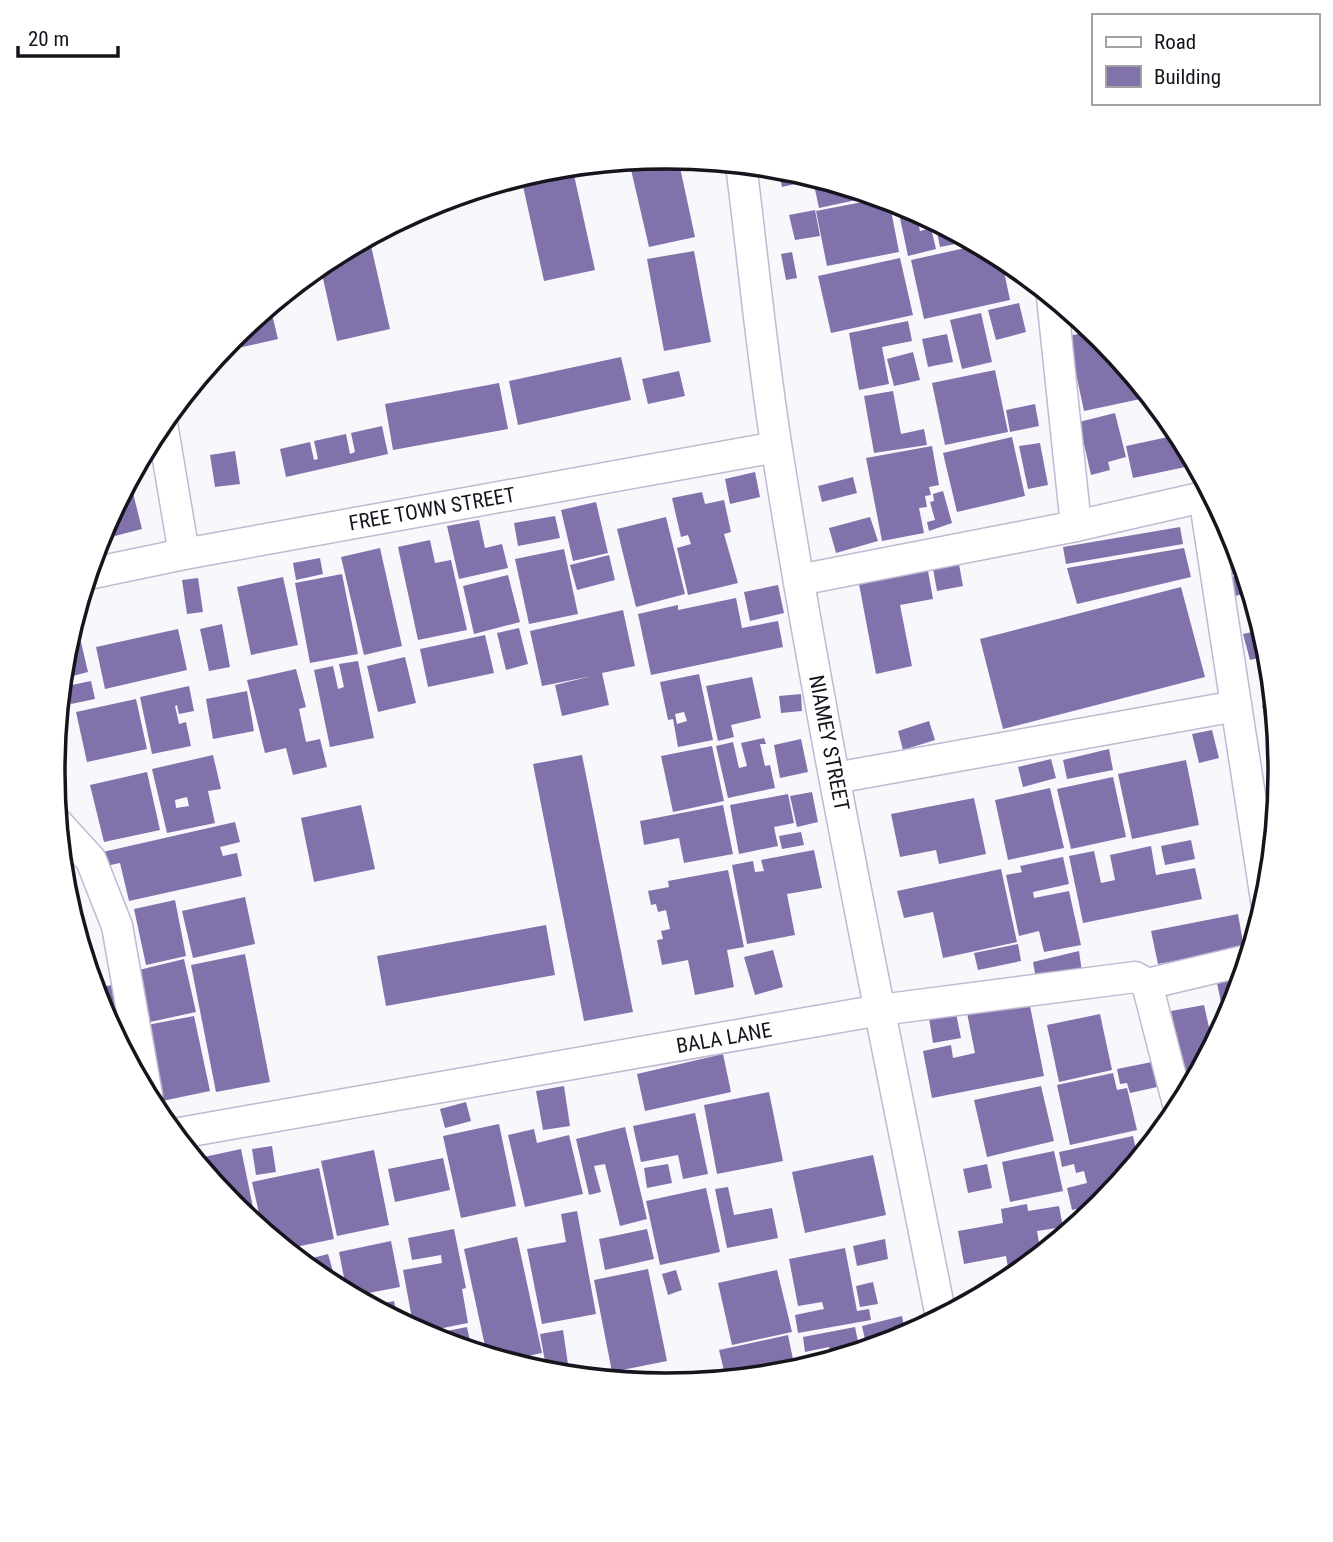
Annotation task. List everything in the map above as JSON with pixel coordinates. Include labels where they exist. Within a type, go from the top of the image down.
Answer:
[{"type":"street","name":"NIAMEY STREET","points":[[742,174],[776,447],[799,580],[939,1308]]},
{"type":"street","points":[[1060,316],[1076,526]]},
{"type":"street","points":[[165,439],[184,554]]},
{"type":"street","name":"FREE TOWN STREET","points":[[99,572],[776,447]]},
{"type":"street","points":[[799,580],[1076,526],[1202,496]]},
{"type":"street","points":[[1211,516],[1261,865]]},
{"type":"street","points":[[835,778],[1236,706]]},
{"type":"street","points":[[69,836],[91,860],[117,926],[142,1066]]},
{"type":"street","points":[[1175,1092],[1147,984],[1236,963]]},
{"type":"street","name":"BALA LANE","points":[[185,1132],[880,1010],[1118,978],[1135,977],[1147,984]]},
{"type":"building","points":[[681,170],[695,237],[649,247],[631,171]]},
{"type":"building","points":[[574,176],[595,270],[544,281],[523,187]]},
{"type":"building","points":[[781,180],[796,184],[782,187]]},
{"type":"building","points":[[815,188],[856,200],[819,208]]},
{"type":"building","points":[[863,202],[891,213],[899,252],[827,266],[816,211]]},
{"type":"building","points":[[815,210],[820,236],[795,240],[789,215]]},
{"type":"building","points":[[900,218],[918,225],[920,231],[932,230],[936,249],[908,256]]},
{"type":"building","points":[[937,233],[956,244],[940,247]]},
{"type":"building","points":[[371,247],[390,329],[337,341],[323,278]]},
{"type":"building","points":[[964,248],[1004,273],[1010,300],[924,319],[911,260]]},
{"type":"building","points":[[694,251],[711,342],[664,351],[647,259]]},
{"type":"building","points":[[792,252],[797,278],[786,280],[781,254]]},
{"type":"building","points":[[900,258],[913,315],[831,333],[818,276]]},
{"type":"building","points":[[1019,303],[1026,332],[996,340],[988,310]]},
{"type":"building","points":[[981,313],[992,362],[962,369],[950,320]]},
{"type":"building","points":[[273,317],[278,339],[238,348]]},
{"type":"building","points":[[908,321],[912,341],[882,347],[889,384],[859,390],[849,333]]},
{"type":"building","points":[[947,334],[953,362],[928,367],[922,339]]},
{"type":"building","points":[[1079,334],[1139,399],[1084,411],[1068,336]]},
{"type":"building","points":[[913,352],[920,380],[894,386],[887,359]]},
{"type":"building","points":[[621,357],[631,400],[518,425],[509,381]]},
{"type":"building","points":[[995,370],[1008,432],[945,445],[932,383]]},
{"type":"building","points":[[679,371],[685,396],[648,404],[642,379]]},
{"type":"building","points":[[499,383],[508,429],[393,450],[385,404]]},
{"type":"building","points":[[893,391],[901,434],[924,429],[927,445],[874,453],[864,396]]},
{"type":"building","points":[[1035,404],[1039,426],[1010,432],[1006,410]]},
{"type":"building","points":[[1115,413],[1126,457],[1108,462],[1110,470],[1091,475],[1079,422]]},
{"type":"building","points":[[382,426],[388,454],[286,477],[280,449],[310,442],[314,460],[318,459],[314,441],[346,434],[350,454],[355,452],[351,433]]},
{"type":"building","points":[[1012,437],[1025,496],[957,512],[943,453]]},
{"type":"building","points":[[1167,437],[1186,467],[1133,478],[1126,446]]},
{"type":"building","points":[[1040,443],[1048,485],[1028,489],[1019,446]]},
{"type":"building","points":[[932,446],[939,485],[929,487],[931,495],[925,496],[927,507],[919,508],[924,533],[882,541],[866,458]]},
{"type":"building","points":[[235,451],[240,484],[215,487],[210,455]]},
{"type":"building","points":[[755,472],[760,497],[730,504],[725,479]]},
{"type":"building","points":[[853,477],[857,493],[822,502],[818,486]]},
{"type":"building","points":[[943,491],[952,523],[929,531],[927,522],[935,520],[930,502],[934,501],[933,494]]},
{"type":"building","points":[[702,492],[705,504],[724,500],[731,532],[724,534],[738,583],[688,595],[677,548],[691,544],[688,535],[681,537],[672,498]]},
{"type":"building","points":[[133,493],[142,529],[115,536],[114,533]]},
{"type":"building","points":[[596,502],[608,553],[573,561],[561,510]]},
{"type":"building","points":[[555,516],[560,538],[518,546],[514,523]]},
{"type":"building","points":[[666,517],[685,594],[636,607],[617,529]]},
{"type":"building","points":[[870,517],[878,541],[836,553],[829,528]]},
{"type":"building","points":[[479,520],[485,548],[502,544],[508,568],[459,579],[447,526]]},
{"type":"building","points":[[1180,527],[1183,544],[1066,564],[1063,547]]},
{"type":"building","points":[[430,540],[435,563],[451,560],[467,630],[418,640],[398,547]]},
{"type":"building","points":[[380,548],[402,646],[364,655],[341,557]]},
{"type":"building","points":[[1184,548],[1191,577],[1077,604],[1067,568]]},
{"type":"building","points":[[564,549],[578,614],[529,624],[515,559]]},
{"type":"building","points":[[609,555],[615,580],[577,590],[570,565]]},
{"type":"building","points":[[320,558],[323,574],[296,580],[293,563]]},
{"type":"building","points":[[958,559],[963,586],[937,591],[932,563]]},
{"type":"building","points":[[1229,560],[1235,574],[1231,575]]},
{"type":"building","points":[[928,571],[933,599],[900,605],[912,666],[876,674],[859,584]]},
{"type":"building","points":[[342,574],[358,654],[310,663],[295,583]]},
{"type":"building","points":[[508,575],[520,622],[474,634],[463,586]]},
{"type":"building","points":[[1235,576],[1241,595],[1235,596],[1231,577]]},
{"type":"building","points":[[283,577],[298,645],[251,655],[237,587]]},
{"type":"building","points":[[198,578],[203,612],[187,614],[182,580]]},
{"type":"building","points":[[778,585],[784,613],[750,621],[744,592]]},
{"type":"building","points":[[1181,587],[1205,677],[1003,729],[980,639]]},
{"type":"building","points":[[736,598],[742,628],[778,621],[783,647],[651,675],[638,614],[678,605],[678,610]]},
{"type":"building","points":[[623,610],[635,666],[602,673],[609,705],[562,716],[555,685],[592,676],[542,686],[530,631]]},
{"type":"building","points":[[222,624],[230,667],[209,671],[200,629]]},
{"type":"building","points":[[519,628],[528,664],[506,670],[497,633]]},
{"type":"building","points":[[178,629],[187,670],[105,689],[96,647]]},
{"type":"building","points":[[1252,632],[1258,658],[1250,660],[1243,634]]},
{"type":"building","points":[[485,635],[494,673],[428,687],[420,649]]},
{"type":"building","points":[[81,642],[88,672],[73,676],[76,654]]},
{"type":"building","points":[[405,657],[416,703],[378,712],[367,666]]},
{"type":"building","points":[[358,661],[374,738],[330,747],[314,670],[333,666],[338,689],[344,687],[339,664]]},
{"type":"building","points":[[296,669],[306,707],[299,709],[306,742],[320,739],[327,767],[293,775],[286,748],[265,753],[247,680]]},
{"type":"building","points":[[699,674],[713,740],[678,747],[673,719],[668,720],[660,682]],"holes":[[[684,712],[687,721],[677,724],[675,714]]]},
{"type":"building","points":[[752,677],[761,718],[731,725],[734,737],[718,741],[706,686]]},
{"type":"building","points":[[91,681],[95,699],[71,704],[71,685]]},
{"type":"building","points":[[189,686],[194,711],[179,714],[177,705],[175,706],[179,724],[186,722],[191,746],[152,754],[140,697]]},
{"type":"building","points":[[247,691],[254,731],[213,739],[206,699]]},
{"type":"building","points":[[801,694],[802,711],[781,713],[779,696]]},
{"type":"building","points":[[136,699],[147,749],[87,762],[76,712]]},
{"type":"building","points":[[1262,705],[1264,705],[1266,727]]},
{"type":"building","points":[[929,721],[935,740],[903,750],[898,731]]},
{"type":"building","points":[[1212,730],[1219,758],[1199,763],[1192,734]]},
{"type":"building","points":[[764,738],[766,744],[760,744],[765,766],[770,765],[775,788],[728,798],[716,746],[733,742],[739,768],[747,766],[741,743]]},
{"type":"building","points":[[801,739],[808,772],[780,778],[774,745]]},
{"type":"building","points":[[712,746],[724,801],[673,812],[661,756]]},
{"type":"building","points":[[1109,749],[1113,770],[1067,779],[1063,760]]},
{"type":"building","points":[[213,755],[221,789],[208,791],[215,823],[167,833],[152,769]],"holes":[[[187,797],[189,806],[176,808],[175,800]]]},
{"type":"building","points":[[582,755],[633,1012],[584,1021],[533,764]]},
{"type":"building","points":[[1051,759],[1056,778],[1023,787],[1018,767]]},
{"type":"building","points":[[1186,760],[1199,825],[1132,839],[1118,774]]},
{"type":"building","points":[[147,772],[160,830],[104,842],[90,785]]},
{"type":"building","points":[[1113,777],[1126,837],[1071,849],[1057,789]]},
{"type":"building","points":[[1050,788],[1064,848],[1008,860],[995,800]]},
{"type":"building","points":[[812,792],[818,822],[797,827],[790,796]]},
{"type":"building","points":[[788,794],[794,823],[774,827],[778,846],[739,854],[730,805]]},
{"type":"building","points":[[974,798],[986,854],[939,864],[936,850],[900,857],[891,814]]},
{"type":"building","points":[[361,805],[375,869],[314,882],[301,818]]},
{"type":"building","points":[[723,805],[733,854],[684,863],[679,838],[644,845],[640,821]]},
{"type":"building","points":[[235,822],[240,842],[220,847],[223,856],[237,853],[242,876],[129,901],[120,863],[97,868],[94,854]]},
{"type":"building","points":[[801,832],[804,845],[782,849],[779,836]]},
{"type":"building","points":[[1191,840],[1195,859],[1165,865],[1161,846]]},
{"type":"building","points":[[1151,846],[1156,875],[1195,868],[1202,899],[1083,923],[1069,856],[1094,851],[1101,883],[1115,880],[1110,855]]},
{"type":"building","points":[[814,850],[822,888],[787,894],[795,935],[747,944],[732,865],[753,861],[755,872],[764,871],[761,860]]},
{"type":"building","points":[[1063,857],[1069,884],[1033,892],[1034,898],[1069,891],[1081,945],[1044,952],[1039,931],[1019,936],[1006,875],[1022,872],[1020,866]]},
{"type":"building","points":[[1001,869],[1017,942],[943,958],[933,912],[904,918],[897,891]]},
{"type":"building","points":[[728,870],[744,947],[727,950],[734,987],[695,995],[688,960],[662,965],[657,940],[663,939],[661,931],[670,929],[666,910],[658,912],[656,904],[651,905],[648,891],[669,887],[668,881]]},
{"type":"building","points":[[245,897],[255,944],[193,958],[182,911]]},
{"type":"building","points":[[175,900],[186,956],[146,965],[134,909]]},
{"type":"building","points":[[1238,914],[1243,942],[1241,949],[1158,964],[1151,931]]},
{"type":"building","points":[[546,925],[555,975],[386,1006],[377,956]]},
{"type":"building","points":[[1018,944],[1021,961],[978,970],[974,953]]},
{"type":"building","points":[[773,950],[783,987],[755,995],[744,957]]},
{"type":"building","points":[[1079,951],[1082,972],[1036,979],[1033,962]]},
{"type":"building","points":[[245,954],[270,1082],[216,1092],[191,965]]},
{"type":"building","points":[[184,959],[196,1012],[150,1022],[139,970]]},
{"type":"building","points":[[1230,980],[1221,1003],[1217,983]]},
{"type":"building","points":[[113,985],[120,1022],[111,1001],[105,986]]},
{"type":"building","points":[[1029,1001],[1044,1076],[932,1098],[923,1051],[951,1045],[953,1058],[975,1053],[967,1013]]},
{"type":"building","points":[[1204,1005],[1209,1029],[1185,1076],[1171,1011]]},
{"type":"building","points":[[956,1013],[961,1038],[933,1043],[929,1018]]},
{"type":"building","points":[[1100,1014],[1112,1070],[1059,1082],[1047,1025]]},
{"type":"building","points":[[194,1016],[210,1091],[163,1101],[147,1025]]},
{"type":"building","points":[[723,1054],[731,1092],[645,1111],[637,1074]]},
{"type":"building","points":[[1152,1062],[1157,1087],[1130,1093],[1127,1083],[1120,1084],[1117,1069]]},
{"type":"building","points":[[1113,1073],[1117,1090],[1127,1088],[1137,1130],[1070,1145],[1057,1085]]},
{"type":"building","points":[[564,1086],[570,1126],[543,1130],[536,1091]]},
{"type":"building","points":[[1041,1086],[1054,1141],[987,1157],[974,1100]]},
{"type":"building","points":[[769,1092],[783,1161],[717,1174],[704,1105]]},
{"type":"building","points":[[466,1102],[471,1121],[445,1128],[440,1109]]},
{"type":"building","points":[[695,1113],[708,1174],[683,1179],[678,1155],[641,1162],[633,1126]]},
{"type":"building","points":[[499,1124],[516,1206],[461,1218],[443,1136]]},
{"type":"building","points":[[625,1127],[647,1219],[620,1226],[605,1164],[594,1166],[601,1192],[589,1195],[576,1139]]},
{"type":"building","points":[[534,1129],[537,1143],[569,1135],[583,1194],[525,1207],[508,1135]]},
{"type":"building","points":[[1133,1136],[1136,1148],[1092,1197],[1079,1208],[1072,1210],[1067,1188],[1087,1183],[1084,1171],[1076,1173],[1074,1164],[1062,1167],[1059,1152]]},
{"type":"building","points":[[272,1146],[276,1172],[256,1175],[252,1149]]},
{"type":"building","points":[[241,1149],[253,1208],[241,1197],[205,1157]]},
{"type":"building","points":[[374,1150],[389,1225],[337,1236],[321,1161]]},
{"type":"building","points":[[1054,1151],[1063,1191],[1010,1202],[1002,1162]]},
{"type":"building","points":[[873,1155],[886,1215],[805,1233],[792,1172]]},
{"type":"building","points":[[443,1158],[450,1190],[395,1202],[388,1169]]},
{"type":"building","points":[[668,1164],[672,1183],[647,1188],[644,1168]]},
{"type":"building","points":[[987,1164],[992,1188],[968,1193],[963,1169]]},
{"type":"building","points":[[319,1168],[334,1239],[298,1246],[259,1213],[252,1182]]},
{"type":"building","points":[[728,1187],[734,1215],[772,1208],[778,1238],[727,1248],[715,1189]]},
{"type":"building","points":[[706,1188],[720,1252],[660,1265],[646,1201]]},
{"type":"building","points":[[1027,1204],[1028,1211],[1059,1206],[1062,1224],[1057,1228],[1037,1231],[1039,1243],[1008,1266],[1006,1256],[964,1264],[958,1231],[1003,1223],[1001,1209]]},
{"type":"building","points":[[577,1211],[596,1314],[542,1324],[527,1249],[566,1242],[561,1214]]},
{"type":"building","points":[[454,1229],[466,1288],[462,1289],[468,1323],[440,1329],[412,1316],[403,1270],[442,1263],[441,1255],[412,1260],[408,1238]]},
{"type":"building","points":[[647,1229],[654,1259],[605,1270],[599,1239]]},
{"type":"building","points":[[517,1237],[542,1353],[528,1356],[485,1344],[464,1249]]},
{"type":"building","points":[[885,1239],[888,1259],[857,1266],[853,1246]]},
{"type":"building","points":[[391,1241],[400,1287],[366,1292],[344,1279],[339,1252]]},
{"type":"building","points":[[845,1248],[857,1311],[869,1309],[871,1320],[798,1333],[795,1315],[824,1309],[822,1302],[798,1306],[789,1259]]},
{"type":"building","points":[[328,1254],[333,1272],[332,1271],[314,1258]]},
{"type":"building","points":[[648,1269],[667,1361],[612,1370],[594,1280]]},
{"type":"building","points":[[676,1270],[682,1290],[668,1295],[662,1274]]},
{"type":"building","points":[[777,1270],[792,1332],[732,1345],[718,1283]]},
{"type":"building","points":[[873,1282],[878,1304],[860,1307],[856,1286]]},
{"type":"building","points":[[394,1301],[396,1309],[385,1303]]},
{"type":"building","points":[[902,1316],[904,1324],[865,1339],[862,1326]]},
{"type":"building","points":[[467,1327],[470,1340],[447,1331]]},
{"type":"building","points":[[855,1327],[858,1342],[830,1350],[829,1347],[805,1352],[803,1337]]},
{"type":"building","points":[[563,1330],[568,1364],[545,1360],[540,1334]]},
{"type":"building","points":[[788,1335],[793,1359],[724,1370],[719,1350]]}]
